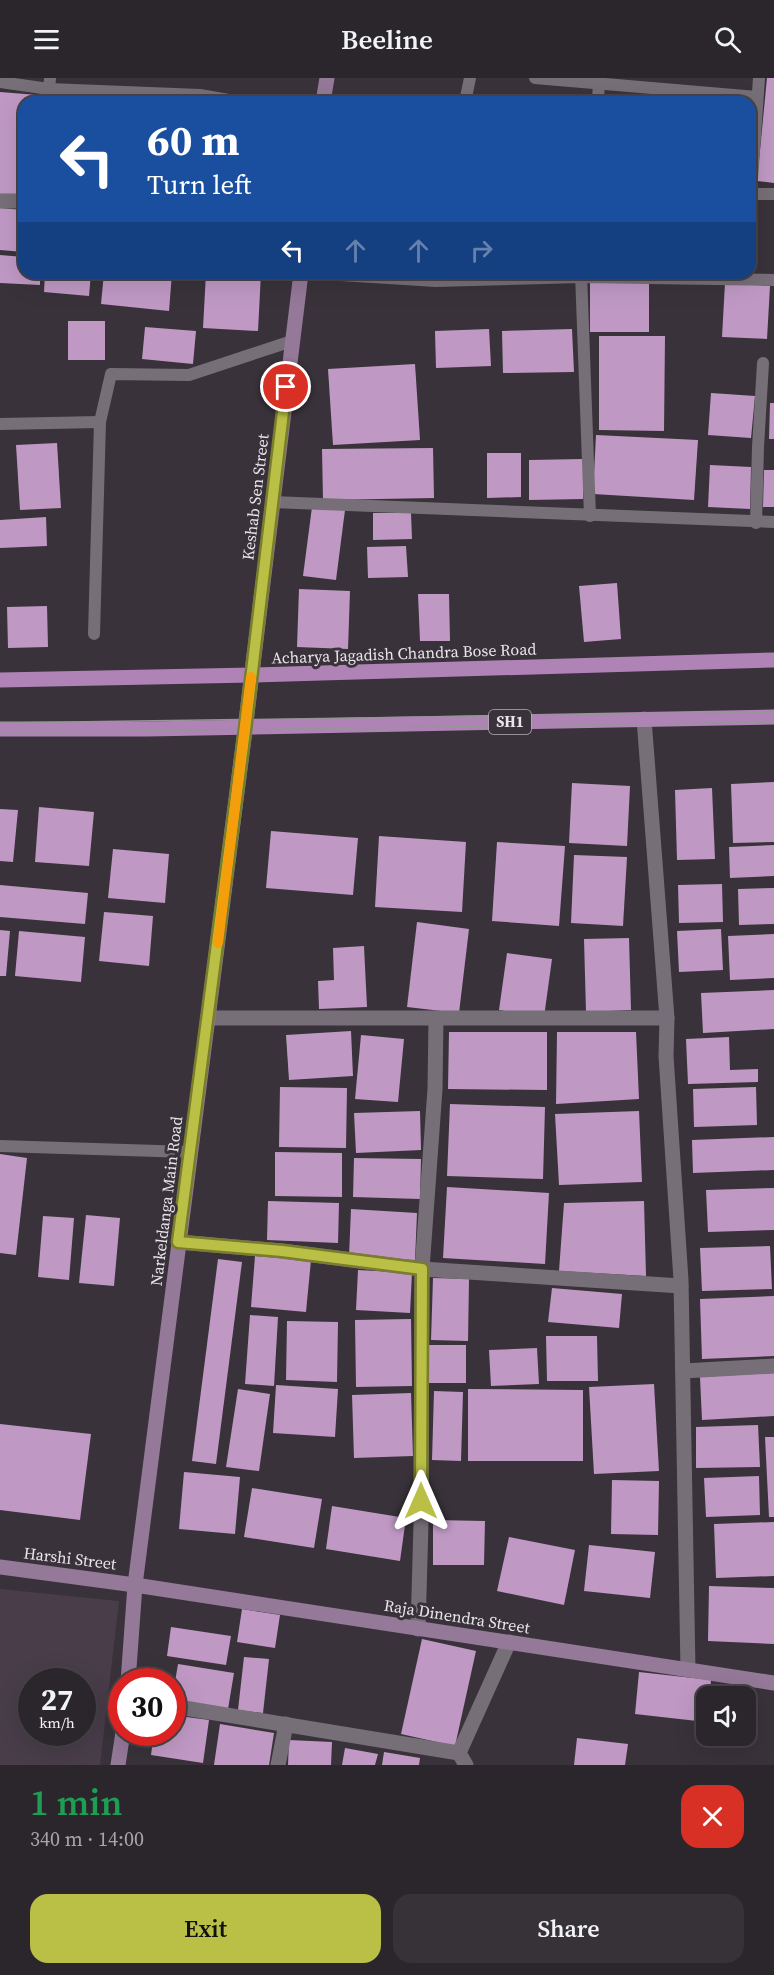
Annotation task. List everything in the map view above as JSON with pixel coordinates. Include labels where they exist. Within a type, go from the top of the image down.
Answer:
[{"type":"main road","points":[[324,96],[327,78]]},
{"type":"main road","name":"Keshab Sen Street","points":[[245,726],[300,279]]},
{"type":"main road","name":"Acharya Jagadish Chandra Bose Road","points":[[0,680],[774,660]]},
{"type":"main road","name":"SH1","points":[[0,729],[148,729],[774,717]]},
{"type":"main road","name":"Narkeldanga Main Road","points":[[129,1668],[135,1585],[245,726]]},
{"type":"main road","name":"Harshi Street","points":[[0,1567],[135,1585]]},
{"type":"main road","name":"Raja Dinendra Street","points":[[135,1585],[774,1683]]},
{"type":"main road","points":[[118,1765],[121,1746]]},
{"type":"street","points":[[0,201],[18,201]]},
{"type":"street","points":[[644,719],[667,1018],[666,1056],[681,1286],[688,1670]]},
{"type":"street","points":[[208,1018],[667,1018]]},
{"type":"street","points":[[418,1629],[421,1524],[422,1269],[435,1089],[436,1018]]},
{"type":"street","points":[[178,1242],[282,1251],[422,1269],[681,1286]]},
{"type":"street","points":[[683,1371],[774,1366]]},
{"type":"street","points":[[186,1708],[286,1724],[463,1759],[509,1642]]},
{"type":"street","points":[[278,1765],[286,1724]]},
{"type":"lane","points":[[466,96],[470,78]]},
{"type":"lane","points":[[535,78],[599,81],[747,96]]},
{"type":"lane","points":[[756,113],[759,78]]},
{"type":"lane","points":[[598,96],[599,81]]},
{"type":"lane","points":[[0,82],[49,90],[206,96]]},
{"type":"lane","points":[[756,194],[774,194]]},
{"type":"lane","points":[[581,279],[590,516]]},
{"type":"lane","points":[[735,279],[774,280]]},
{"type":"lane","points":[[94,634],[100,422],[111,374],[189,375],[292,341]]},
{"type":"lane","points":[[756,523],[763,363]]},
{"type":"lane","points":[[0,424],[100,422]]},
{"type":"lane","points":[[272,502],[774,522]]},
{"type":"lane","points":[[0,1146],[189,1152]]},
{"type":"shaded area","points":[[0,1589],[119,1601],[111,1668],[108,1668],[108,1696],[100,1765],[0,1765]]},
{"type":"building","points":[[767,78],[774,78],[774,183],[757,181]]},
{"type":"building","points":[[0,92],[38,95],[18,96],[18,196],[0,194]]},
{"type":"building","points":[[0,208],[18,210],[18,252],[0,250]]},
{"type":"building","points":[[0,255],[18,256],[18,279],[40,279],[40,285],[0,283]]},
{"type":"building","points":[[45,279],[90,279],[89,296],[44,292]]},
{"type":"building","points":[[103,279],[172,279],[169,311],[101,304]]},
{"type":"building","points":[[206,279],[261,279],[258,331],[203,328]]},
{"type":"building","points":[[590,282],[649,283],[649,332],[590,332]]},
{"type":"building","points":[[725,283],[770,286],[767,339],[722,337]]},
{"type":"building","points":[[68,321],[105,321],[105,360],[68,360]]},
{"type":"building","points":[[145,327],[196,331],[193,364],[142,359]]},
{"type":"building","points":[[489,329],[491,366],[436,368],[435,331]]},
{"type":"building","points":[[572,329],[574,372],[503,373],[502,331]]},
{"type":"building","points":[[599,336],[665,336],[664,431],[599,430]]},
{"type":"building","points":[[415,364],[420,440],[333,445],[328,369]]},
{"type":"building","points":[[711,393],[755,396],[751,438],[708,435]]},
{"type":"building","points":[[770,403],[774,403],[774,439],[769,439]]},
{"type":"building","points":[[596,435],[698,440],[694,500],[593,494]]},
{"type":"building","points":[[57,443],[61,508],[20,510],[16,445]]},
{"type":"building","points":[[433,448],[434,498],[323,500],[322,449]]},
{"type":"building","points":[[487,453],[521,453],[521,497],[487,498]]},
{"type":"building","points":[[583,459],[583,499],[529,500],[529,460]]},
{"type":"building","points":[[710,465],[751,467],[750,509],[708,507]]},
{"type":"building","points":[[764,470],[774,470],[774,507],[763,507]]},
{"type":"building","points":[[312,507],[345,510],[336,580],[303,576]]},
{"type":"building","points":[[373,513],[411,513],[412,539],[373,540]]},
{"type":"building","points":[[46,517],[47,546],[0,548],[0,520]]},
{"type":"building","points":[[406,546],[408,577],[368,578],[367,547]]},
{"type":"building","points":[[617,583],[621,639],[584,642],[579,586]]},
{"type":"building","points":[[299,589],[350,591],[348,649],[297,647]]},
{"type":"building","points":[[418,594],[449,594],[450,641],[420,641]]},
{"type":"building","points":[[47,606],[48,647],[8,648],[7,607]]},
{"type":"building","points":[[774,782],[774,842],[733,843],[731,784]]},
{"type":"building","points":[[572,783],[630,786],[627,846],[569,843]]},
{"type":"building","points":[[712,788],[715,859],[677,860],[675,790]]},
{"type":"building","points":[[39,807],[94,812],[89,866],[35,862]]},
{"type":"building","points":[[0,809],[18,810],[13,862],[0,861]]},
{"type":"building","points":[[271,831],[358,838],[353,895],[266,888]]},
{"type":"building","points":[[379,836],[466,842],[462,912],[375,907]]},
{"type":"building","points":[[497,842],[565,846],[559,926],[492,921]]},
{"type":"building","points":[[774,845],[774,876],[730,878],[729,847]]},
{"type":"building","points":[[113,849],[169,854],[165,903],[108,898]]},
{"type":"building","points":[[574,855],[627,857],[623,926],[571,923]]},
{"type":"building","points":[[722,884],[723,922],[679,923],[678,885]]},
{"type":"building","points":[[0,885],[88,893],[85,924],[0,917]]},
{"type":"building","points":[[774,888],[774,924],[739,925],[738,889]]},
{"type":"building","points":[[104,912],[153,916],[149,966],[99,961]]},
{"type":"building","points":[[417,922],[469,929],[459,1013],[407,1007]]},
{"type":"building","points":[[721,929],[723,970],[679,972],[677,931]]},
{"type":"building","points":[[0,930],[10,931],[6,976],[0,976]]},
{"type":"building","points":[[19,931],[85,937],[81,982],[15,976]]},
{"type":"building","points":[[774,934],[774,978],[730,980],[728,936]]},
{"type":"building","points":[[629,938],[631,1010],[586,1012],[584,939]]},
{"type":"building","points":[[364,946],[367,1007],[319,1009],[318,981],[334,980],[333,948]]},
{"type":"building","points":[[507,953],[552,959],[544,1017],[499,1010]]},
{"type":"building","points":[[774,990],[774,1029],[703,1033],[701,993]]},
{"type":"building","points":[[351,1031],[353,1076],[289,1080],[286,1035]]},
{"type":"building","points":[[449,1032],[547,1032],[547,1090],[448,1089]]},
{"type":"building","points":[[557,1032],[636,1032],[639,1099],[556,1104]]},
{"type":"building","points":[[361,1035],[404,1039],[398,1102],[355,1099]]},
{"type":"building","points":[[729,1037],[730,1070],[758,1069],[758,1082],[688,1084],[686,1039]]},
{"type":"building","points":[[280,1087],[347,1088],[346,1148],[279,1147]]},
{"type":"building","points":[[756,1087],[757,1125],[694,1127],[693,1089]]},
{"type":"building","points":[[450,1104],[545,1107],[543,1179],[447,1176]]},
{"type":"building","points":[[420,1111],[421,1150],[356,1153],[354,1113]]},
{"type":"building","points":[[639,1111],[642,1182],[559,1185],[555,1114]]},
{"type":"building","points":[[774,1137],[774,1170],[693,1173],[692,1140]]},
{"type":"building","points":[[275,1152],[342,1153],[342,1197],[275,1196]]},
{"type":"building","points":[[0,1154],[27,1158],[16,1255],[0,1253]]},
{"type":"building","points":[[354,1158],[421,1159],[420,1199],[353,1197]]},
{"type":"building","points":[[447,1187],[549,1193],[545,1264],[443,1258]]},
{"type":"building","points":[[774,1188],[774,1230],[708,1232],[706,1190]]},
{"type":"building","points":[[268,1201],[339,1203],[338,1243],[267,1240]]},
{"type":"building","points":[[644,1201],[646,1276],[559,1271],[564,1203]]},
{"type":"building","points":[[351,1209],[417,1213],[415,1260],[349,1257]]},
{"type":"building","points":[[86,1215],[120,1218],[114,1286],[79,1283]]},
{"type":"building","points":[[43,1216],[74,1218],[69,1280],[38,1277]]},
{"type":"building","points":[[770,1246],[772,1289],[702,1291],[700,1248]]},
{"type":"building","points":[[255,1256],[311,1260],[306,1312],[251,1307]]},
{"type":"building","points":[[218,1259],[242,1262],[216,1464],[192,1461]]},
{"type":"building","points":[[358,1270],[412,1273],[410,1313],[356,1310]]},
{"type":"building","points":[[433,1278],[469,1279],[468,1341],[431,1340]]},
{"type":"building","points":[[552,1288],[622,1294],[619,1328],[548,1322]]},
{"type":"building","points":[[774,1296],[774,1356],[702,1359],[700,1299]]},
{"type":"building","points":[[250,1315],[278,1317],[274,1386],[245,1384]]},
{"type":"building","points":[[411,1319],[412,1386],[356,1387],[355,1320]]},
{"type":"building","points":[[287,1321],[338,1322],[337,1382],[286,1380]]},
{"type":"building","points":[[546,1336],[597,1336],[598,1381],[547,1381]]},
{"type":"building","points":[[428,1345],[466,1345],[466,1383],[428,1383]]},
{"type":"building","points":[[537,1348],[539,1384],[491,1386],[489,1350]]},
{"type":"building","points":[[774,1373],[774,1416],[702,1420],[700,1377]]},
{"type":"building","points":[[654,1384],[659,1471],[594,1474],[589,1387]]},
{"type":"building","points":[[276,1385],[338,1389],[335,1437],[273,1433]]},
{"type":"building","points":[[238,1389],[270,1394],[259,1471],[226,1467]]},
{"type":"building","points":[[468,1389],[583,1390],[583,1461],[468,1461]]},
{"type":"building","points":[[434,1391],[463,1392],[461,1461],[432,1460]]},
{"type":"building","points":[[411,1393],[413,1456],[354,1458],[352,1395]]},
{"type":"building","points":[[0,1424],[91,1434],[80,1520],[0,1510]]},
{"type":"building","points":[[758,1425],[760,1467],[696,1468],[696,1427]]},
{"type":"building","points":[[765,1437],[774,1437],[774,1517],[769,1517]]},
{"type":"building","points":[[184,1472],[240,1477],[235,1534],[179,1529]]},
{"type":"building","points":[[759,1476],[760,1515],[706,1517],[704,1478]]},
{"type":"building","points":[[612,1480],[659,1481],[658,1535],[611,1534]]},
{"type":"building","points":[[252,1488],[322,1499],[314,1548],[244,1537]]},
{"type":"building","points":[[332,1506],[406,1518],[400,1561],[326,1549]]},
{"type":"building","points":[[433,1520],[485,1521],[484,1565],[433,1565]]},
{"type":"building","points":[[774,1522],[774,1576],[716,1578],[714,1524]]},
{"type":"building","points":[[509,1537],[575,1550],[564,1605],[497,1591]]},
{"type":"building","points":[[589,1545],[655,1552],[650,1598],[584,1591]]},
{"type":"building","points":[[709,1586],[774,1588],[774,1644],[708,1641]]},
{"type":"building","points":[[242,1609],[280,1615],[275,1648],[237,1642]]},
{"type":"building","points":[[171,1627],[231,1636],[226,1665],[167,1656]]},
{"type":"building","points":[[422,1639],[476,1651],[455,1746],[401,1734]]},
{"type":"building","points":[[244,1657],[269,1659],[263,1713],[238,1710]]},
{"type":"building","points":[[178,1664],[234,1673],[228,1709],[186,1702],[186,1668],[177,1668]]},
{"type":"building","points":[[639,1672],[711,1680],[711,1686],[696,1686],[696,1721],[635,1714]]},
{"type":"building","points":[[186,1717],[209,1720],[203,1763],[151,1755],[152,1746],[186,1746]]},
{"type":"building","points":[[220,1724],[274,1733],[269,1765],[214,1765]]},
{"type":"building","points":[[577,1738],[628,1744],[625,1765],[574,1765]]},
{"type":"building","points":[[289,1740],[332,1742],[331,1765],[288,1765]]},
{"type":"building","points":[[345,1748],[378,1754],[375,1765],[342,1765]]},
{"type":"building","points":[[384,1752],[420,1758],[419,1765],[382,1765]]},
{"type":"tram line","points":[[0,723],[774,712]]},
{"type":"tram line","points":[[0,733],[774,722]]},
{"type":"slow traffic","points":[[218,943],[251,677]]},
{"type":"route","points":[[286,387],[245,730],[178,1242],[282,1251],[422,1269],[421,1501]]}]
